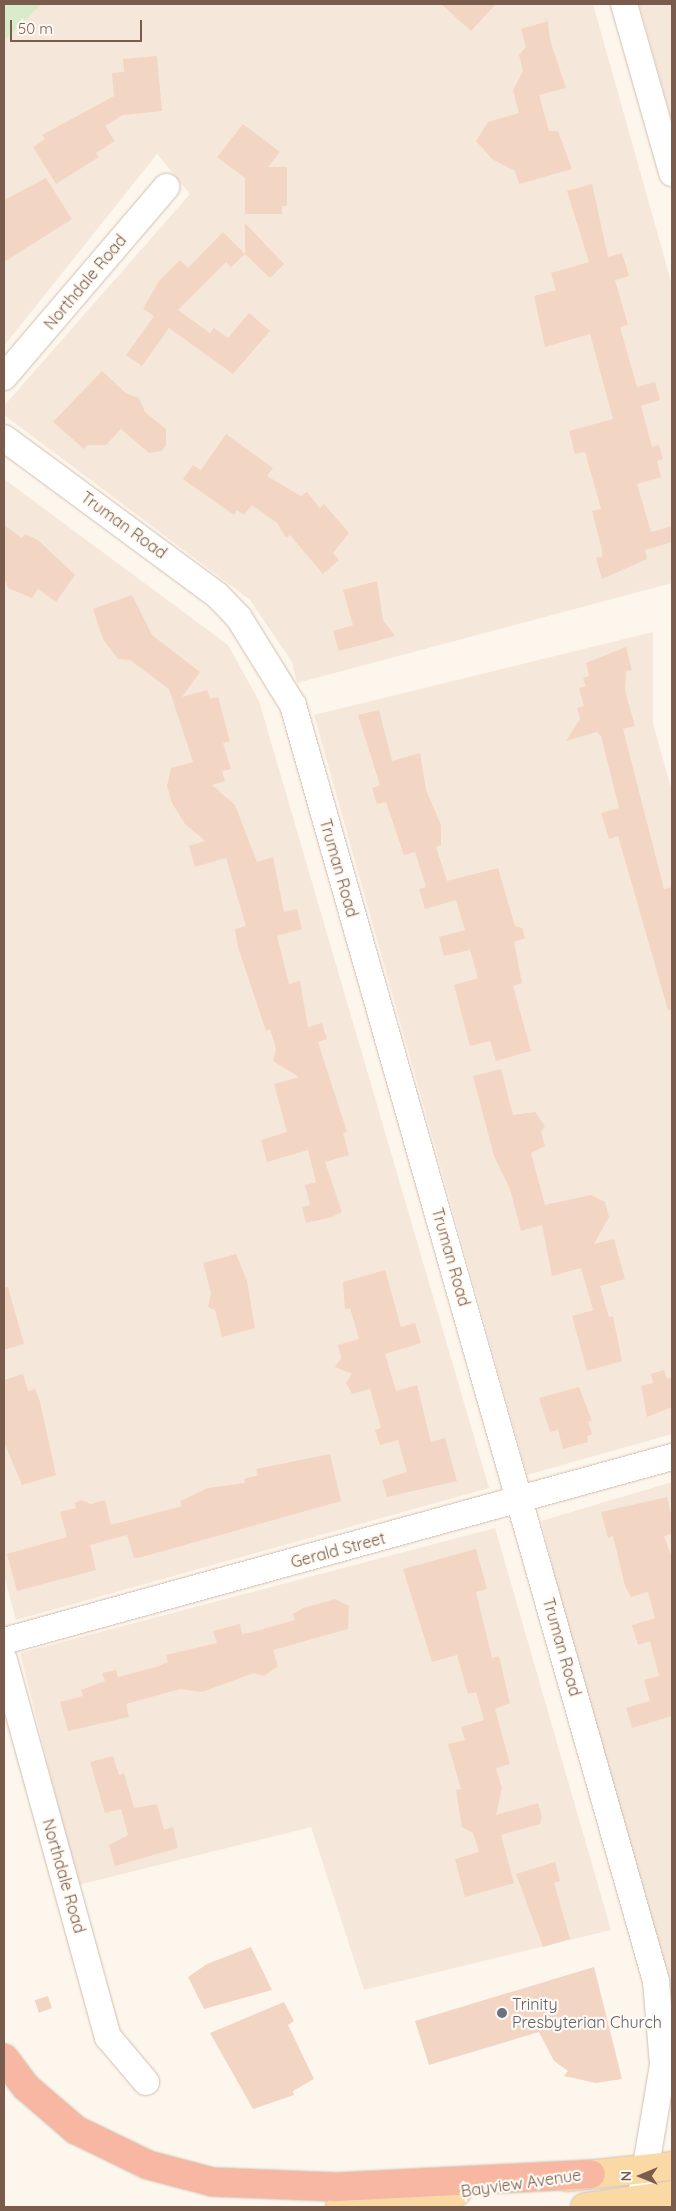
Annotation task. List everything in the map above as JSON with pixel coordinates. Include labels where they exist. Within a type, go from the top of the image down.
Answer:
[{"type":"highway","points":[[4,2058],[26,2087],[76,2130],[148,2165],[213,2182],[337,2187],[591,2174]]},
{"type":"main road","name":"Bayview Avenue","points":[[340,2207],[591,2174],[661,2167]]},
{"type":"main road","name":"Bayview Avenue","points":[[585,2207],[640,2204],[672,2195]]},
{"type":"street","points":[[624,4],[672,173]]},
{"type":"street","name":"Northdale Road","points":[[4,377],[166,187]]},
{"type":"street","name":"Truman Road","points":[[4,438],[217,594],[280,679],[292,705],[521,1500],[656,1981],[664,2065],[661,2167],[640,2204]]},
{"type":"street","name":"Gerald Street","points":[[4,1641],[672,1457]]},
{"type":"street","name":"Northdale Road","points":[[4,1660],[108,2037],[146,2082]]},
{"type":"shaded area","points":[[42,4],[593,4],[672,285],[672,583],[297,683],[292,662],[250,600],[4,415],[4,406],[190,194],[157,154],[4,346],[4,41]]},
{"type":"shaded area","points":[[639,4],[672,4],[672,121]]},
{"type":"shaded area","points":[[4,479],[228,645],[259,701],[489,1488],[16,1620],[4,1576]]},
{"type":"shaded area","points":[[653,632],[653,724],[672,791],[672,1434],[527,1475],[314,715]]},
{"type":"shaded area","points":[[672,1482],[672,2031],[541,1521]]},
{"type":"shaded area","points":[[495,1528],[611,1930],[364,1990],[311,1827],[78,1885],[20,1653]]},
{"type":"green space","points":[[4,4],[42,4],[4,41]]},
{"type":"building","points":[[441,4],[496,4],[471,31]]},
{"type":"building","points":[[548,21],[550,40],[566,88],[539,95],[549,131],[558,131],[572,169],[519,184],[515,171],[492,159],[476,141],[488,122],[519,113],[513,90],[523,71],[519,55],[526,47],[521,29]]},
{"type":"building","points":[[157,56],[162,111],[123,115],[105,126],[115,141],[96,153],[99,157],[56,184],[33,147],[45,139],[42,135],[114,96],[112,73],[124,72],[123,59]]},
{"type":"building","points":[[243,124],[280,152],[268,167],[287,167],[287,206],[282,206],[282,214],[245,214],[245,178],[217,157]]},
{"type":"building","points":[[46,178],[72,219],[4,262],[4,200]]},
{"type":"building","points":[[592,184],[608,257],[622,253],[629,276],[615,280],[628,325],[620,327],[637,387],[655,382],[660,400],[641,406],[652,447],[659,445],[663,459],[657,461],[661,477],[637,484],[651,532],[672,526],[672,542],[645,550],[647,559],[602,579],[596,558],[602,557],[602,550],[592,511],[601,509],[585,452],[575,454],[569,431],[613,419],[590,334],[545,347],[534,296],[556,290],[551,273],[589,262],[567,191]]},
{"type":"building","points":[[245,223],[284,264],[270,278],[245,254]]},
{"type":"building","points":[[223,232],[245,254],[231,267],[226,262],[178,310],[210,333],[214,328],[228,338],[249,313],[270,331],[233,374],[169,328],[142,366],[126,355],[154,316],[143,309],[159,281],[180,260],[188,268]]},
{"type":"building","points":[[102,371],[127,394],[139,398],[145,412],[166,429],[166,446],[161,451],[149,453],[121,429],[106,445],[88,445],[84,449],[53,422]]},
{"type":"building","points":[[226,434],[273,468],[267,476],[301,496],[307,492],[320,508],[324,504],[349,533],[333,553],[339,560],[323,574],[290,535],[286,538],[277,523],[252,505],[244,515],[237,510],[234,515],[183,479],[193,465],[201,470]]},
{"type":"building","points":[[4,525],[22,538],[25,534],[38,540],[75,575],[56,602],[38,589],[32,598],[8,588],[4,577]]},
{"type":"building","points":[[377,581],[383,620],[395,636],[339,651],[333,631],[353,625],[343,590]]},
{"type":"building","points":[[132,595],[152,635],[200,672],[182,697],[207,690],[210,699],[218,697],[230,741],[223,743],[231,769],[222,771],[225,781],[212,785],[235,805],[257,862],[273,857],[284,912],[297,909],[302,929],[277,936],[289,984],[300,981],[308,1027],[322,1023],[327,1039],[318,1042],[347,1132],[343,1133],[349,1155],[325,1162],[342,1212],[332,1217],[306,1223],[302,1207],[310,1205],[305,1185],[316,1182],[308,1150],[267,1162],[261,1140],[287,1132],[274,1084],[299,1077],[273,1061],[276,1049],[270,1029],[266,1031],[238,947],[235,929],[246,926],[226,858],[195,867],[189,846],[205,841],[185,824],[172,803],[167,786],[171,768],[193,762],[169,689],[130,660],[118,659],[103,639],[93,609]]},
{"type":"building","points":[[626,647],[632,670],[626,671],[625,691],[635,726],[623,729],[664,889],[672,887],[672,1010],[668,1010],[618,836],[609,839],[601,813],[619,808],[601,736],[597,732],[566,741],[580,719],[577,708],[584,706],[579,688],[586,686],[583,678],[589,676],[586,663]]},
{"type":"building","points":[[379,710],[392,761],[420,753],[426,790],[441,825],[441,845],[436,847],[447,881],[498,868],[515,926],[522,928],[525,938],[514,942],[522,983],[513,986],[531,1051],[496,1061],[490,1041],[470,1046],[454,985],[478,978],[470,950],[444,956],[439,937],[465,930],[456,900],[425,909],[419,889],[426,887],[415,852],[404,855],[386,802],[377,804],[372,788],[380,785],[358,715]]},
{"type":"building","points":[[501,1069],[513,1115],[535,1112],[545,1126],[541,1132],[545,1146],[531,1153],[545,1205],[591,1195],[605,1202],[609,1217],[594,1244],[614,1239],[625,1279],[600,1286],[609,1317],[613,1316],[622,1361],[587,1371],[572,1316],[593,1310],[581,1268],[552,1276],[542,1225],[521,1231],[510,1189],[494,1156],[473,1076]]},
{"type":"building","points":[[236,1254],[247,1281],[255,1328],[222,1337],[215,1310],[208,1307],[211,1293],[203,1263]]},
{"type":"building","points":[[385,1270],[401,1327],[415,1323],[421,1343],[385,1354],[396,1391],[417,1385],[431,1442],[445,1438],[457,1481],[387,1497],[382,1480],[407,1472],[398,1440],[380,1445],[375,1430],[381,1428],[370,1389],[352,1394],[346,1383],[352,1374],[335,1367],[341,1358],[338,1345],[359,1339],[350,1308],[345,1310],[343,1282]]},
{"type":"building","points":[[4,1287],[8,1287],[24,1344],[4,1350]]},
{"type":"building","points":[[664,1370],[667,1379],[672,1377],[672,1407],[647,1417],[641,1386],[653,1383],[651,1374]]},
{"type":"building","points":[[23,1374],[28,1391],[35,1389],[40,1402],[56,1475],[22,1485],[4,1442],[4,1380]]},
{"type":"building","points":[[579,1387],[592,1421],[588,1422],[592,1434],[587,1436],[588,1442],[563,1449],[558,1430],[550,1432],[539,1398]]},
{"type":"building","points":[[330,1454],[341,1501],[142,1557],[134,1558],[127,1535],[90,1545],[96,1570],[17,1591],[7,1554],[67,1537],[60,1512],[76,1508],[75,1503],[81,1500],[91,1504],[105,1500],[111,1525],[182,1506],[180,1501],[208,1488],[245,1483],[244,1479],[258,1475],[256,1469]]},
{"type":"building","points":[[667,1497],[672,1518],[672,1534],[664,1536],[672,1558],[672,1716],[632,1728],[626,1708],[650,1701],[644,1680],[659,1676],[650,1641],[638,1645],[632,1625],[655,1618],[648,1592],[631,1597],[625,1586],[613,1536],[608,1538],[601,1512]]},
{"type":"building","points":[[476,1549],[487,1589],[476,1592],[492,1658],[499,1656],[510,1703],[495,1709],[510,1764],[496,1768],[502,1788],[496,1815],[538,1803],[542,1817],[540,1824],[501,1835],[514,1883],[465,1897],[455,1859],[479,1852],[473,1833],[462,1827],[456,1790],[461,1789],[448,1744],[465,1740],[461,1727],[484,1720],[476,1692],[468,1694],[457,1655],[432,1662],[403,1569]]},
{"type":"building","points":[[335,1599],[349,1606],[348,1629],[273,1650],[278,1666],[264,1676],[254,1673],[202,1692],[180,1689],[126,1704],[129,1717],[68,1731],[60,1702],[83,1696],[81,1690],[105,1681],[102,1673],[116,1670],[118,1677],[156,1667],[168,1662],[166,1655],[217,1643],[213,1631],[240,1624],[242,1634],[253,1632],[295,1620],[293,1614],[303,1608]]},
{"type":"building","points":[[113,1756],[119,1775],[124,1773],[134,1808],[157,1804],[164,1830],[173,1827],[178,1848],[115,1866],[109,1845],[128,1835],[121,1809],[105,1813],[90,1762]]},
{"type":"building","points":[[555,1862],[560,1881],[554,1883],[570,1939],[543,1947],[516,1874]]},
{"type":"building","points":[[251,1947],[272,1990],[204,2009],[188,1977],[207,1964]]},
{"type":"building","name":"Trinity Presbyterian Church","points":[[594,1967],[622,2079],[596,2083],[564,2076],[568,2071],[554,2061],[539,2032],[429,2065],[415,2021]]},
{"type":"building","points":[[48,1996],[52,2008],[39,2013],[35,2000]]},
{"type":"building","points":[[284,2002],[294,2021],[288,2025],[314,2079],[293,2091],[294,2095],[253,2109],[210,2033]]},
{"type":"place","name":"Trinity Presbyterian Church","points":[[502,2013]]}]
